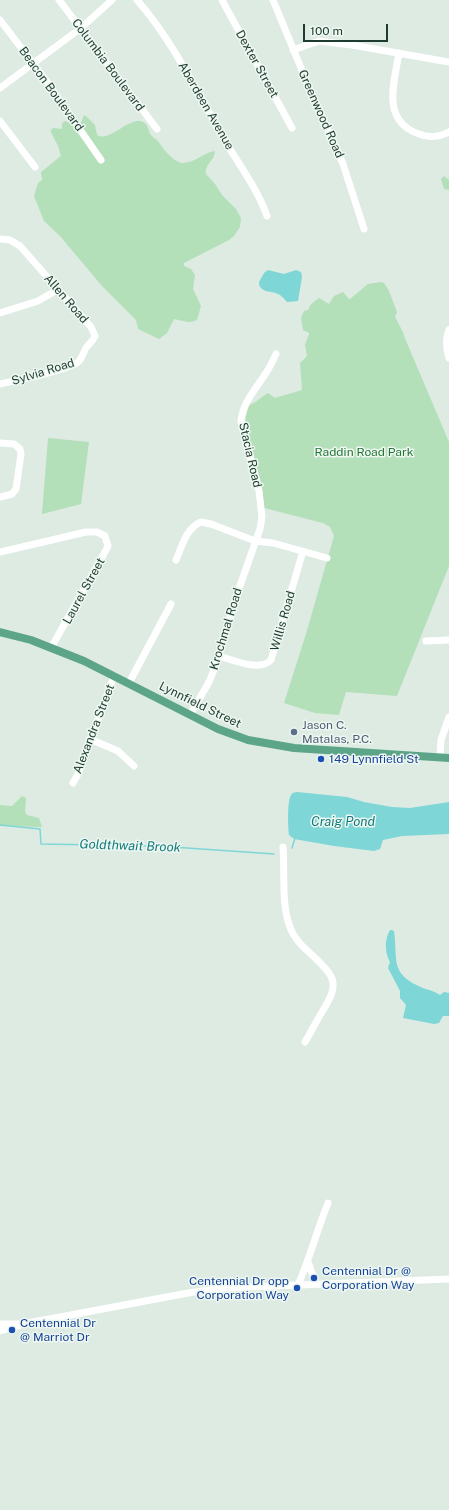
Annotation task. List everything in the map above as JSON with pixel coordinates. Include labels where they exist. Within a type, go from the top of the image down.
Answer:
[{"type":"main road","name":"Lynnfield Street","points":[[0,632],[31,640],[51,648],[129,683],[190,715],[238,737],[278,746],[449,758]]},
{"type":"street","name":"Columbia Boulevard","points":[[59,0],[157,130]]},
{"type":"street","points":[[0,88],[33,62],[81,28],[112,0]]},
{"type":"street","name":"Aberdeen Avenue","points":[[137,0],[153,18],[178,57],[257,193],[267,216]]},
{"type":"street","name":"Dexter Street","points":[[222,0],[292,128]]},
{"type":"street","name":"Greenwood Road","points":[[273,0],[342,164],[364,229]]},
{"type":"street","name":"Beacon Boulevard","points":[[0,20],[33,62],[101,160]]},
{"type":"street","points":[[293,50],[319,41],[352,44],[449,62]]},
{"type":"street","points":[[399,53],[392,94],[392,106],[396,116],[403,126],[412,132],[423,136],[435,136],[449,132]]},
{"type":"street","points":[[0,121],[35,167]]},
{"type":"street","name":"Allen Road","points":[[0,239],[15,242],[91,327],[95,336]]},
{"type":"street","points":[[0,313],[38,301],[57,290]]},
{"type":"street","points":[[449,330],[446,339],[449,358]]},
{"type":"street","name":"Sylvia Road","points":[[0,384],[77,364],[86,347],[95,336]]},
{"type":"street","name":"Stacia Road","points":[[255,541],[262,517],[262,508],[241,422],[241,415],[246,402],[269,368],[276,354]]},
{"type":"street","points":[[0,443],[14,444],[20,449],[21,454],[16,489],[12,494],[0,497]]},
{"type":"street","points":[[176,560],[187,534],[193,526],[201,522],[211,524],[255,541],[273,542],[327,558]]},
{"type":"street","name":"Laurel Street","points":[[0,552],[93,531],[101,533],[105,536],[108,546],[93,576],[51,648]]},
{"type":"street","name":"Krochmal Road","points":[[190,715],[209,682],[219,656],[236,597],[255,541]]},
{"type":"street","name":"Willis Road","points":[[219,656],[260,666],[271,660],[303,551]]},
{"type":"street","points":[[129,683],[171,604]]},
{"type":"street","points":[[426,641],[449,640]]},
{"type":"street","name":"Alexandra Street","points":[[73,783],[78,774],[114,676]]},
{"type":"street","points":[[440,757],[441,740],[449,716]]},
{"type":"street","points":[[90,739],[118,751],[134,766]]},
{"type":"street","points":[[283,847],[285,908],[289,926],[292,933],[303,948],[327,970],[331,976],[334,988],[331,998],[305,1042]]},
{"type":"street","points":[[298,1285],[308,1262],[328,1203]]},
{"type":"street","points":[[308,1262],[316,1284]]},
{"type":"street","points":[[0,1332],[21,1324],[204,1290],[242,1287],[449,1279]]},
{"type":"street","points":[[0,1324],[21,1324]]},
{"type":"green space","points":[[84,115],[95,125],[97,135],[102,136],[108,136],[132,123],[138,121],[143,122],[147,126],[151,135],[174,159],[181,163],[190,162],[215,151],[215,154],[207,168],[206,174],[222,195],[236,209],[241,218],[240,227],[234,236],[229,240],[184,263],[184,266],[191,269],[195,275],[193,289],[201,306],[197,320],[188,322],[174,319],[167,333],[159,339],[138,329],[136,320],[102,286],[60,236],[44,221],[34,196],[38,183],[42,180],[41,172],[61,156],[51,130],[53,128],[62,129],[62,124],[64,121],[71,123],[78,119],[81,123]]},
{"type":"green space","points":[[444,176],[449,180],[449,190],[444,189],[441,179]]},
{"type":"green space","name":"Raddin Road Park","points":[[384,283],[389,291],[397,312],[395,317],[403,332],[449,442],[449,566],[397,696],[346,692],[339,715],[315,713],[284,703],[306,634],[334,536],[330,527],[323,523],[264,508],[261,482],[245,425],[246,416],[249,405],[268,393],[275,398],[302,390],[300,363],[307,356],[305,345],[309,333],[303,330],[301,318],[304,311],[308,310],[311,304],[319,298],[329,304],[334,296],[343,292],[350,299],[368,284]]},
{"type":"green space","points":[[48,438],[89,442],[81,504],[42,514]]},
{"type":"green space","points":[[22,796],[26,798],[25,812],[27,815],[39,818],[42,827],[0,826],[0,805],[12,806]]},
{"type":"water","points":[[268,270],[284,274],[296,270],[301,272],[302,277],[298,301],[287,302],[277,293],[261,288],[259,282],[264,273]]},
{"type":"water","name":"Craig Pond","points":[[297,792],[347,797],[392,807],[410,808],[449,802],[449,834],[402,836],[383,840],[380,849],[374,851],[294,839],[289,835],[288,809],[291,795]]},
{"type":"water","points":[[390,930],[394,931],[397,965],[405,977],[412,983],[440,995],[444,992],[449,993],[449,1016],[443,1016],[439,1023],[434,1024],[403,1018],[406,1005],[400,998],[400,991],[388,968],[390,962],[386,951],[386,942]]},
{"type":"waterway","name":"Goldthwait Brook","points":[[0,825],[40,829],[41,844],[158,846],[274,854]]},
{"type":"waterway","name":"Goldthwait Brook","points":[[292,848],[295,838]]},
{"type":"place","name":"Jason C. Matalas, P.C.","points":[[294,732]]},
{"type":"place","name":"149 Lynnfield St","points":[[321,759]]},
{"type":"place","name":"Centennial Dr @ Corporation Way","points":[[314,1278]]},
{"type":"place","name":"Centennial Dr opp Corporation Way","points":[[297,1288]]},
{"type":"place","name":"Centennial Dr @ Marriot Dr","points":[[12,1330]]}]
